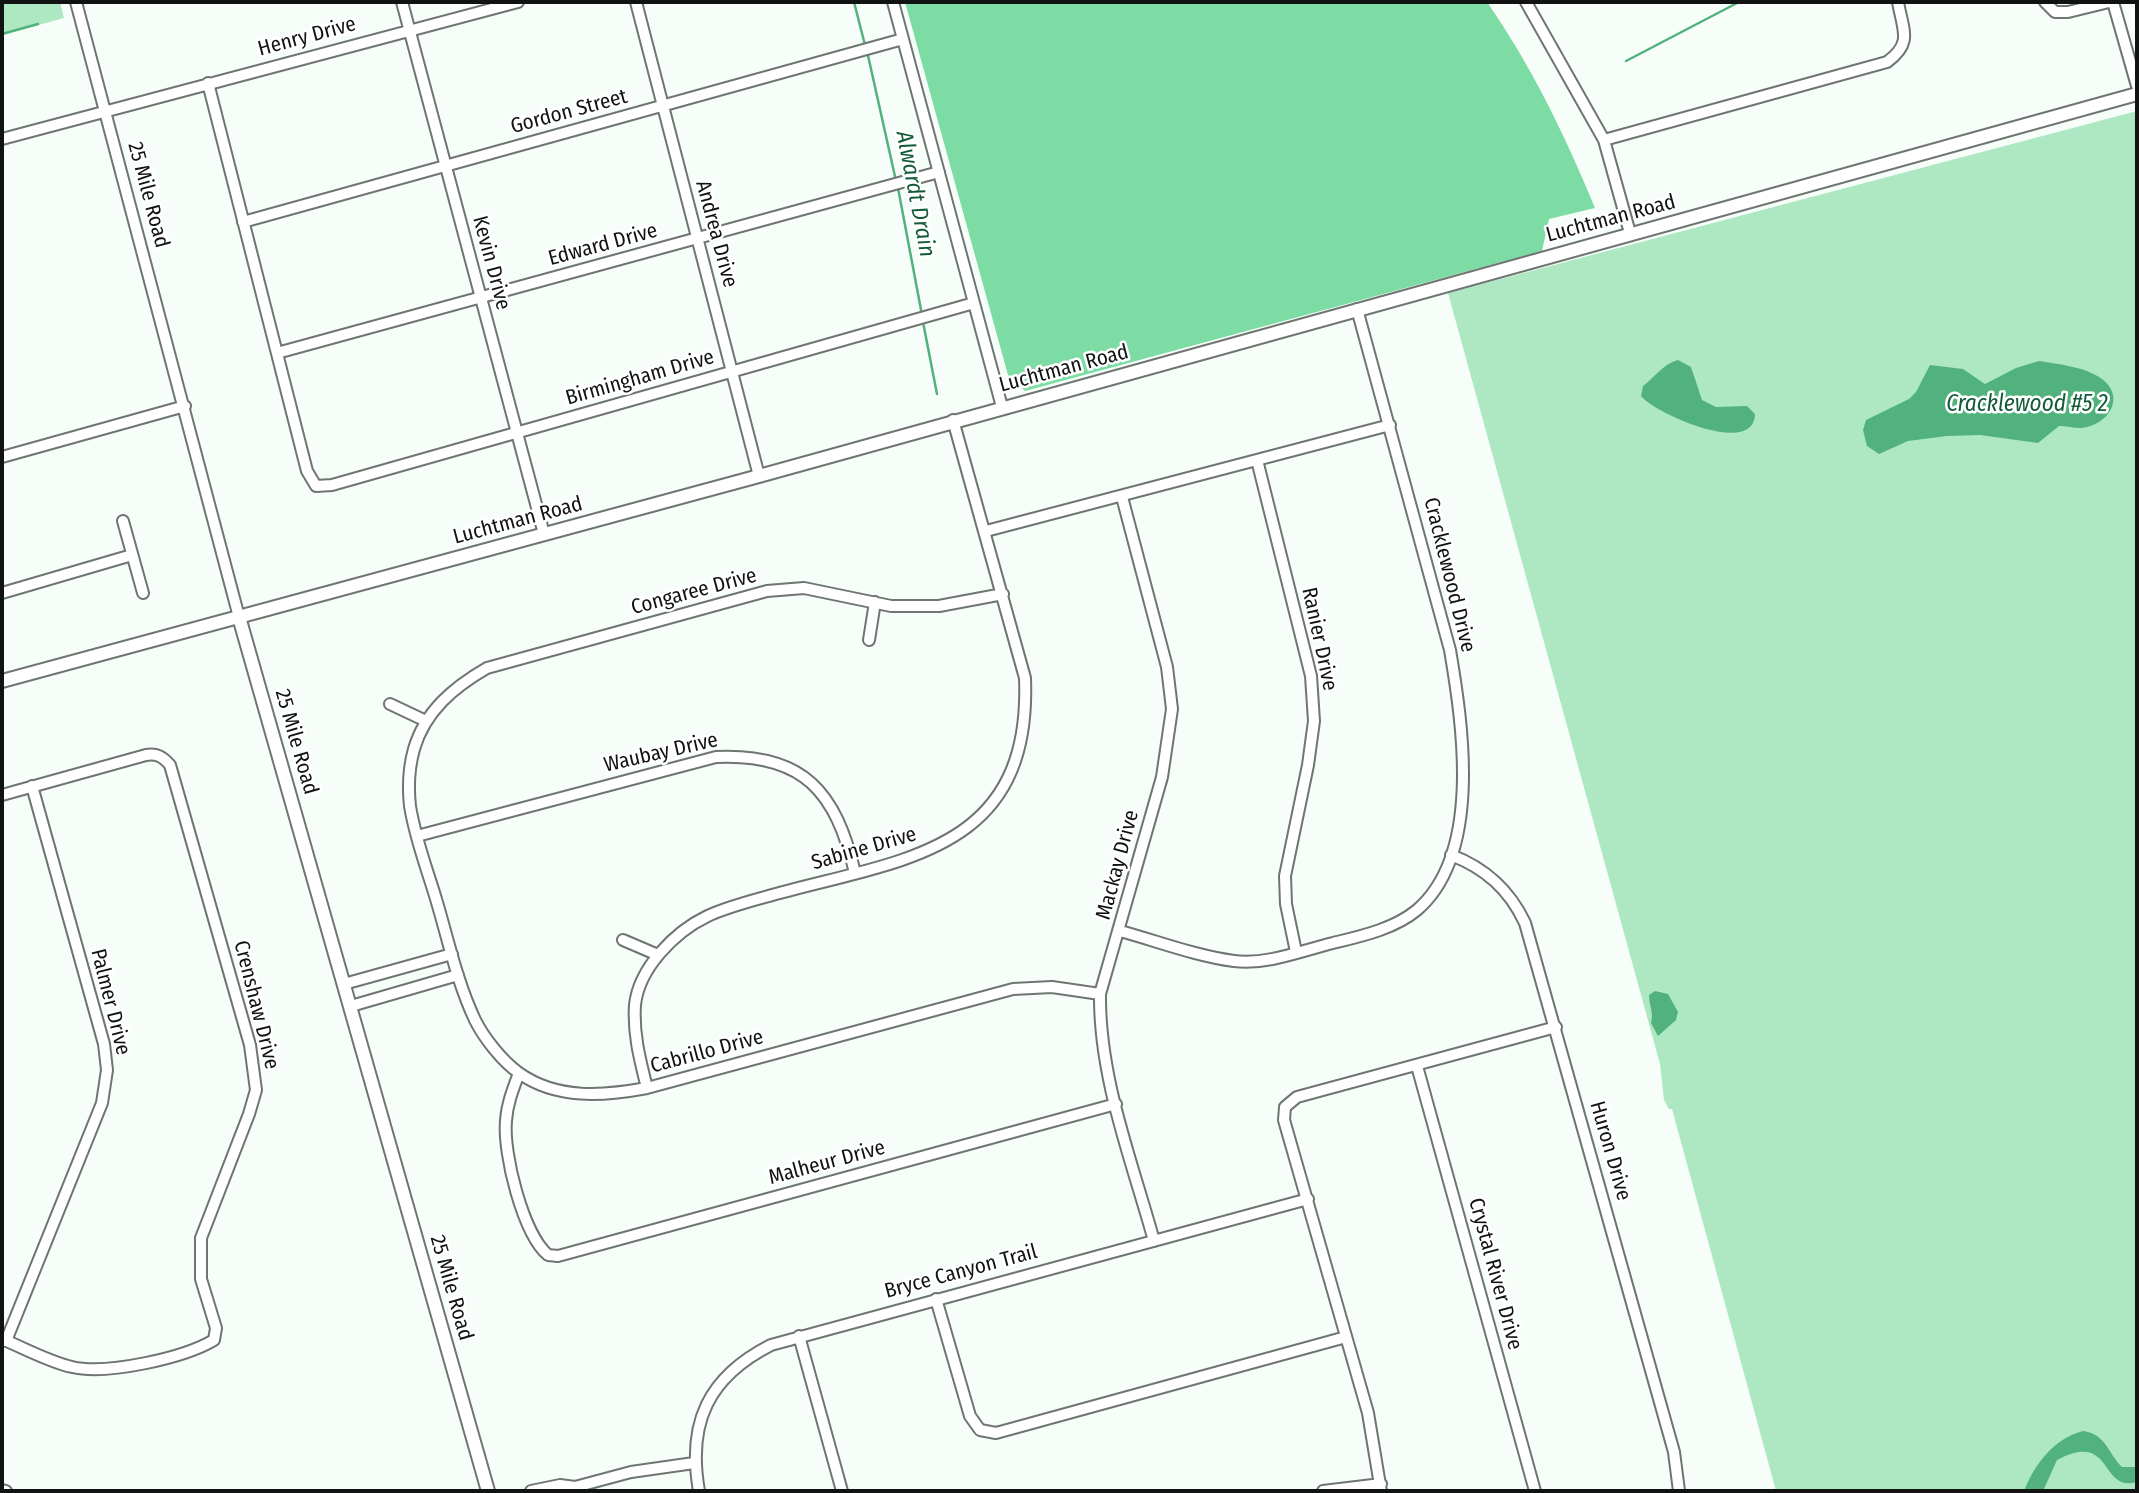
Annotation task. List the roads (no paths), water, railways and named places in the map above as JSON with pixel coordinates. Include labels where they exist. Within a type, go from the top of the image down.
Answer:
[{"type":"street","name":"25 Mile Road","points":[[76,2],[239,617],[488,1491]]},
{"type":"street","name":"Kevin Drive","points":[[402,2],[544,534]]},
{"type":"street","name":"Henry Drive","points":[[2,139],[518,2]]},
{"type":"street","name":"Andrea Drive","points":[[636,2],[759,476]]},
{"type":"street","points":[[893,2],[1002,407]]},
{"type":"street","points":[[1527,2],[1604,140],[1630,233]]},
{"type":"street","points":[[1604,140],[1887,62],[1902,51],[1904,42],[1898,2]]},
{"type":"street","points":[[2045,2],[2055,12],[2068,12],[2111,2],[2137,86]]},
{"type":"street","name":"Gordon Street","points":[[243,222],[904,40]]},
{"type":"street","points":[[208,83],[277,353]]},
{"type":"street","name":"Luchtman Road","points":[[2,681],[759,476],[953,420],[2137,94]]},
{"type":"street","name":"Edward Drive","points":[[277,353],[939,172]]},
{"type":"street","name":"Birmingham Drive","points":[[277,353],[307,471],[316,485],[332,485],[974,303]]},
{"type":"street","name":"Cracklewood Drive","points":[[1120,931],[1233,961],[1273,959],[1388,927],[1416,911],[1438,887],[1451,856],[1462,788],[1458,700],[1450,650],[1357,309]]},
{"type":"street","points":[[2,457],[184,406]]},
{"type":"street","name":"Sabine Drive","points":[[647,1088],[635,1036],[635,1002],[642,979],[679,930],[715,911],[916,857],[951,841],[979,818],[1004,784],[1021,747],[1026,711],[1025,678],[953,420]]},
{"type":"street","points":[[986,531],[1390,425]]},
{"type":"street","name":"Ranier Drive","points":[[1257,460],[1311,676],[1314,721],[1284,876],[1286,904],[1296,952]]},
{"type":"street","name":"Mackay Drive","points":[[1122,497],[1167,667],[1172,709],[1162,777],[1100,994],[1103,1049],[1154,1241]]},
{"type":"street","points":[[122,521],[143,593]]},
{"type":"street","points":[[2,593],[132,555]]},
{"type":"street","name":"Congaree Drive","points":[[424,725],[463,681],[487,668],[767,591],[804,588],[891,606],[939,606],[1003,594]]},
{"type":"street","points":[[869,640],[875,602]]},
{"type":"street","points":[[390,704],[424,725]]},
{"type":"street","name":"Cabrillo Drive","points":[[424,725],[414,749],[409,789],[417,835],[458,975],[476,1023],[500,1055],[519,1073],[550,1089],[583,1094],[613,1094],[647,1088],[1013,989],[1052,986],[1100,994]]},
{"type":"street","name":"Crenshaw Drive","points":[[4,1340],[71,1367],[103,1368],[181,1354],[214,1340],[217,1332],[201,1279],[201,1238],[256,1090],[255,1069],[170,765],[160,755],[151,754],[32,786]]},
{"type":"street","name":"Waubay Drive","points":[[417,835],[716,757],[749,755],[780,764],[809,780],[830,803],[847,836],[855,873]]},
{"type":"street","points":[[2,795],[32,786]]},
{"type":"street","name":"Palmer Drive","points":[[4,1340],[102,1103],[107,1070],[101,1033],[32,786]]},
{"type":"street","name":"Huron Drive","points":[[1451,856],[1489,875],[1520,912],[1556,1027],[1674,1452],[1679,1491]]},
{"type":"street","points":[[623,940],[658,955]]},
{"type":"street","points":[[345,984],[452,954]]},
{"type":"street","points":[[351,1006],[458,975]]},
{"type":"street","points":[[1323,1491],[1381,1487],[1368,1413],[1284,1120],[1285,1107],[1297,1097],[1556,1027]]},
{"type":"street","name":"Crystal River Drive","points":[[1417,1066],[1535,1491]]},
{"type":"street","name":"Malheur Drive","points":[[519,1073],[509,1100],[506,1139],[522,1206],[539,1247],[548,1255],[558,1256],[1116,1104]]},
{"type":"street","name":"Bryce Canyon Trail","points":[[699,1491],[694,1463],[696,1435],[705,1405],[721,1380],[746,1357],[771,1345],[1308,1199]]},
{"type":"street","points":[[936,1298],[967,1407],[980,1430],[996,1433],[1346,1337]]},
{"type":"street","points":[[799,1336],[842,1491]]},
{"type":"street","points":[[531,1491],[560,1485],[573,1489],[631,1472],[694,1463]]},
{"type":"water","points":[[1678,360],[1691,367],[1702,400],[1716,407],[1747,406],[1755,414],[1750,427],[1739,432],[1702,428],[1664,412],[1641,396],[1643,386],[1664,367]]},
{"type":"water","name":"Cracklewood #5 2","points":[[2039,361],[2080,369],[2102,379],[2113,394],[2111,410],[2106,417],[2081,428],[2059,426],[2038,443],[1980,435],[1908,441],[1879,454],[1867,446],[1863,430],[1866,420],[1909,399],[1916,392],[1930,365],[1963,369],[1985,384],[2016,368]]},
{"type":"water","points":[[1655,991],[1668,994],[1678,1012],[1676,1020],[1658,1036],[1651,1023],[1649,999],[1649,995]]},
{"type":"water","points":[[2083,1431],[2097,1436],[2122,1467],[2137,1467],[2137,1482],[2125,1483],[2116,1479],[2097,1457],[2088,1452],[2075,1453],[2057,1460],[2043,1491],[2024,1491],[2046,1454],[2063,1440]]},
{"type":"waterway","name":"Alwardt Drain","points":[[854,2],[865,45]]},
{"type":"waterway","points":[[1626,61],[1739,2]]},
{"type":"waterway","points":[[2,34],[38,24]]},
{"type":"waterway","name":"Alwardt Drain","points":[[867,51],[896,181]]},
{"type":"waterway","name":"Alwardt Drain","points":[[898,188],[922,315]]},
{"type":"waterway","name":"Alwardt Drain","points":[[923,322],[937,394]]}]
